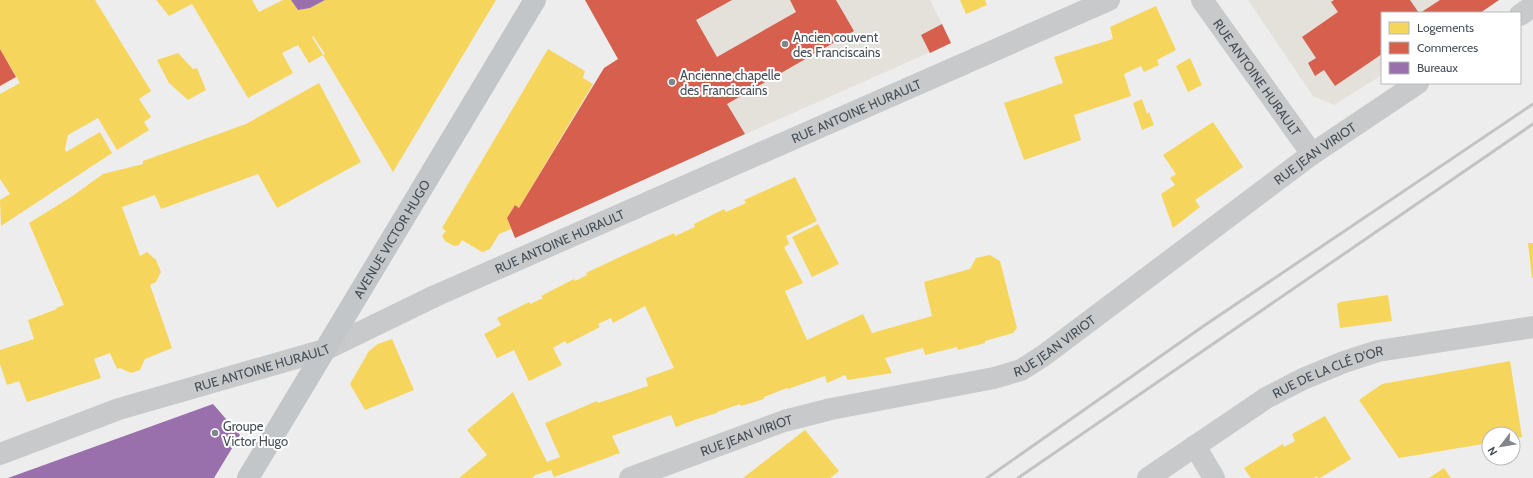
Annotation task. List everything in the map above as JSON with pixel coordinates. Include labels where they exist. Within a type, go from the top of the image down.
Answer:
[{"type":"main road","name":"AVENUE VICTOR HUGO","points":[[248,478],[535,0]]},
{"type":"street","name":"RUE ANTOINE HURAULT","points":[[0,454],[119,409],[324,350],[435,296],[1109,0]]},
{"type":"street","name":"RUE ANTOINE HURAULT","points":[[1202,0],[1312,154]]},
{"type":"street","points":[[1521,14],[1533,6]]},
{"type":"street","name":"RUE JEAN VIRIOT","points":[[630,478],[784,421],[831,409],[994,378],[1020,370],[1043,356],[1312,154],[1417,84]]},
{"type":"street","name":"RUE DE LA CLÉ D'OR","points":[[1148,478],[1266,398],[1303,379],[1344,362],[1378,351],[1533,327]]},
{"type":"street","points":[[1195,446],[1214,478]]},
{"type":"shaded area","points":[[585,0],[930,0],[951,43],[678,164]]},
{"type":"shaded area","points":[[1248,0],[1499,0],[1481,12],[1381,12],[1381,76],[1334,105],[1313,96]]},
{"type":"building: Logements","points":[[0,0],[95,0],[151,91],[139,99],[151,117],[144,122],[149,130],[117,150],[98,118],[68,135],[65,149],[66,152],[100,132],[112,153],[1,226],[0,200],[10,194],[0,179],[0,94],[20,83],[0,49]]},
{"type":"building: Logements","points":[[156,0],[252,0],[259,12],[283,0],[291,0],[298,10],[310,8],[325,0],[496,0],[393,172],[323,55],[309,63],[298,45],[282,53],[293,73],[248,98],[192,4],[169,16]],"holes":[[[313,36],[325,54],[323,55],[312,37]]]},
{"type":"building: Logements","points":[[960,0],[985,0],[987,5],[966,14]]},
{"type":"building: Logements","points":[[1156,6],[1176,50],[1157,60],[1159,65],[1144,72],[1141,66],[1124,74],[1131,96],[1074,115],[1081,140],[1024,160],[1004,103],[1063,83],[1054,57],[1113,39],[1110,27]]},
{"type":"building: Logements","points":[[548,49],[585,71],[583,78],[593,84],[519,208],[515,205],[507,218],[511,229],[499,234],[490,249],[482,252],[462,240],[459,245],[454,246],[445,241],[442,236],[446,231],[442,228]]},
{"type":"building: Logements","points":[[178,53],[193,69],[197,68],[206,90],[188,100],[169,83],[157,60]]},
{"type":"building: Logements","points":[[1190,58],[1202,85],[1188,92],[1176,66]]},
{"type":"building: Logements","points":[[319,83],[361,162],[277,208],[258,174],[161,209],[155,195],[122,207],[140,256],[147,252],[156,260],[161,272],[156,282],[150,285],[172,348],[145,359],[140,370],[131,373],[120,368],[117,369],[110,353],[94,359],[101,378],[27,402],[19,381],[7,385],[0,364],[0,350],[34,339],[28,320],[64,305],[29,223],[71,197],[103,174],[143,164],[143,161],[246,124]]},
{"type":"building: Logements","points":[[1142,99],[1147,114],[1149,112],[1154,125],[1142,130],[1133,103]]},
{"type":"building: Logements","points":[[1213,122],[1243,167],[1195,200],[1200,207],[1173,228],[1161,194],[1175,185],[1170,178],[1176,174],[1163,155]]},
{"type":"building: Logements","points":[[795,177],[817,221],[786,236],[789,244],[784,247],[803,283],[785,291],[807,340],[863,314],[872,333],[932,316],[924,282],[970,269],[976,258],[990,255],[1000,261],[1017,328],[1013,333],[985,341],[985,343],[958,350],[957,347],[925,355],[923,348],[885,358],[892,373],[848,380],[845,375],[827,383],[825,376],[788,389],[787,388],[764,397],[764,399],[741,406],[740,404],[676,427],[671,415],[612,436],[620,453],[554,477],[551,470],[535,475],[532,478],[459,478],[487,455],[467,430],[513,392],[547,462],[560,457],[545,423],[597,401],[598,403],[648,386],[646,378],[674,368],[645,306],[613,323],[611,318],[598,324],[600,327],[567,344],[565,341],[553,348],[562,365],[529,381],[514,350],[497,358],[484,334],[501,325],[497,318],[529,302],[530,304],[543,298],[541,296],[574,279],[575,281],[587,275],[586,273],[674,233],[675,236],[695,227],[694,224],[724,209],[726,212],[746,203],[744,200]]},
{"type":"building: Logements","points":[[818,224],[839,264],[812,277],[792,237]]},
{"type":"building: Logements","points":[[1528,243],[1533,243],[1533,278],[1532,278]]},
{"type":"building: Logements","points":[[1388,295],[1392,321],[1340,328],[1337,304],[1340,302]]},
{"type":"building: Logements","points":[[392,339],[414,390],[365,410],[350,384],[369,351],[378,344]]},
{"type":"building: Logements","points":[[1510,361],[1520,426],[1481,426],[1481,444],[1399,458],[1359,400],[1382,384]]},
{"type":"building: Logements","points":[[1325,416],[1351,459],[1320,478],[1317,476],[1314,478],[1251,478],[1244,468],[1283,444],[1284,447],[1295,441],[1292,434]]},
{"type":"building: Logements","points":[[805,430],[839,471],[830,478],[743,478]]},
{"type":"building: Logements","points":[[1444,468],[1451,478],[1429,478]]},
{"type":"building: Commerces","points":[[585,0],[732,0],[696,20],[717,57],[796,12],[790,0],[836,0],[854,31],[727,104],[745,134],[515,238],[507,218],[515,205],[519,208],[604,68],[618,59]]},
{"type":"building: Commerces","points":[[1334,0],[1410,0],[1418,12],[1381,12],[1381,55],[1335,86],[1324,70],[1315,76],[1308,63],[1316,58],[1302,37],[1338,12],[1331,2]]},
{"type":"building: Commerces","points":[[1440,0],[1499,0],[1481,12],[1422,12]]},
{"type":"building: Commerces","points":[[942,24],[951,43],[930,53],[921,35]]},
{"type":"building: Commerces","points":[[0,49],[16,77],[0,86]]},
{"type":"building: Bureaux","points":[[291,0],[325,0],[310,8],[298,10]]},
{"type":"building: Bureaux","points":[[213,404],[240,435],[214,478],[8,478]]},
{"type":"railway","points":[[987,478],[1205,325],[1533,104]]},
{"type":"railway","points":[[1018,478],[1533,124]]},
{"type":"place","name":"Ancien couvent des Franciscains","points":[[785,44]]},
{"type":"place","name":"Ancienne chapelle des Franciscains","points":[[672,82]]},
{"type":"place","name":"Groupe Victor Hugo","points":[[215,433]]}]
